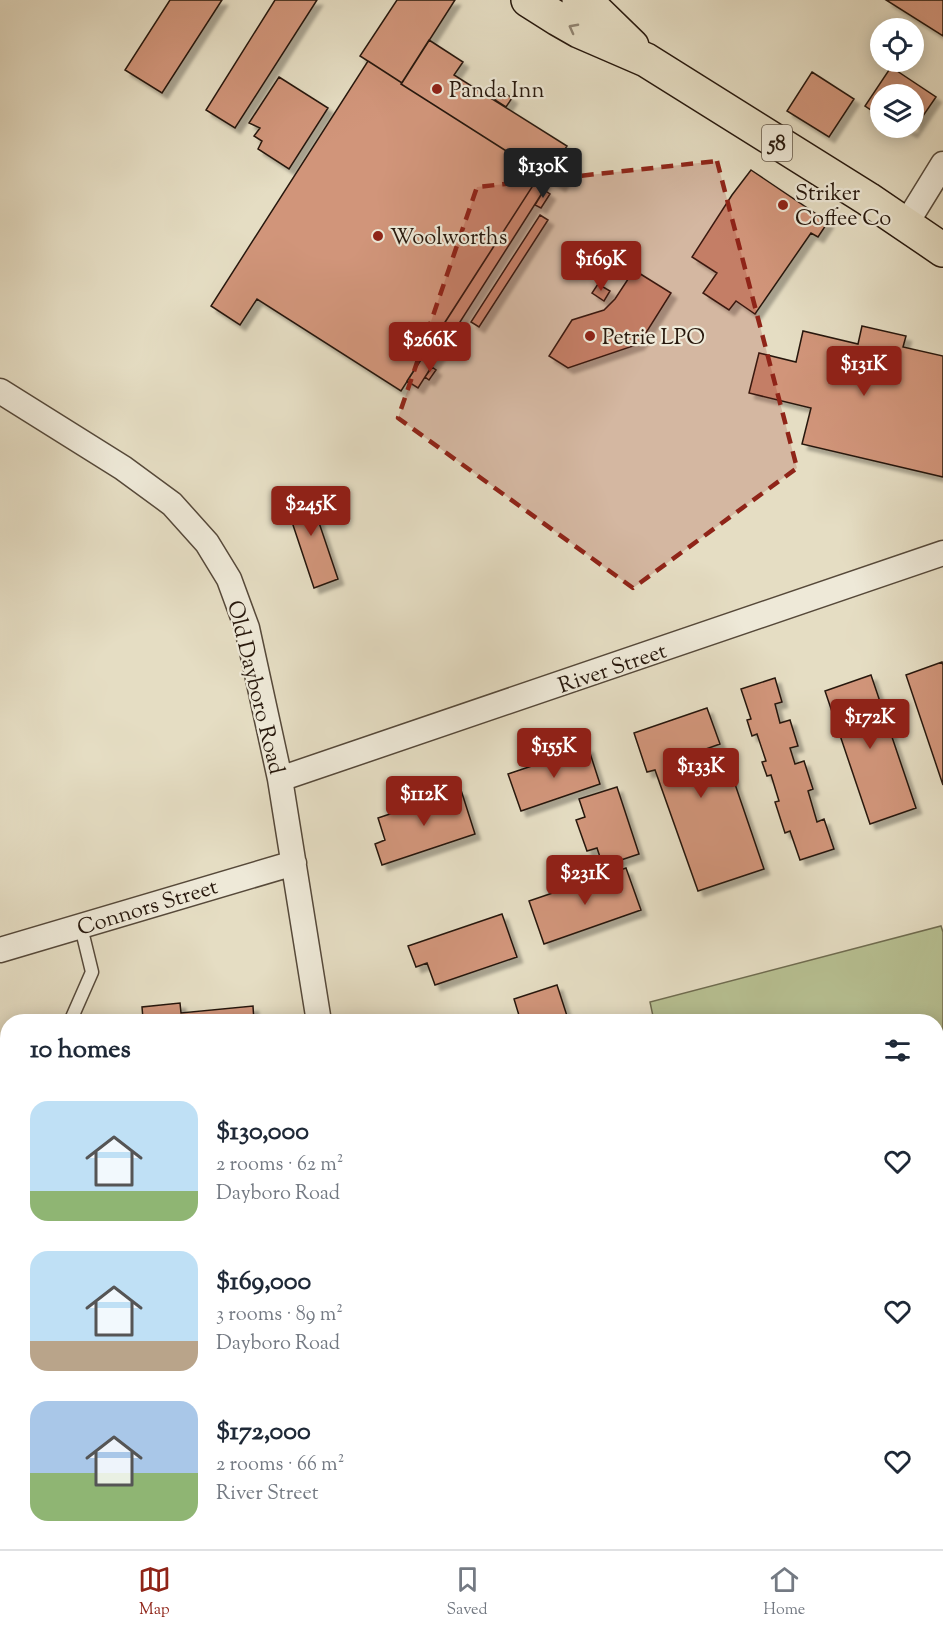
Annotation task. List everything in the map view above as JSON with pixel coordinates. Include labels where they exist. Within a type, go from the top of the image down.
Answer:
[{"type":"main road","name":"58","points":[[528,0],[579,31],[646,60],[943,250]]},
{"type":"main road","name":"58","points":[[579,0],[593,8],[646,60]]},
{"type":"street","points":[[906,225],[943,164]]},
{"type":"street","name":"Old Dayboro Road","points":[[0,391],[123,468],[172,504],[207,543],[229,579],[247,627],[280,779],[318,1014]]},
{"type":"street","name":"River Street","points":[[280,779],[943,553]]},
{"type":"street","name":"Connors Street","points":[[0,950],[294,863]]},
{"type":"lane","points":[[74,1014],[92,972],[81,927]]},
{"type":"highlighted area","points":[[717,161],[797,468],[633,588],[398,418],[477,187]]},
{"type":"green space","points":[[941,926],[943,932],[943,1014],[653,1014],[650,1002]]},
{"type":"building","points":[[170,0],[222,0],[162,93],[125,70]]},
{"type":"building","points":[[275,0],[317,0],[235,128],[206,110]]},
{"type":"building","points":[[397,0],[455,0],[402,83],[360,56]]},
{"type":"building","points":[[886,0],[943,0],[943,36],[924,24],[924,18],[914,18]]},
{"type":"building","points":[[429,40],[463,62],[454,75],[567,146],[547,177],[401,84]]},
{"type":"building","name":"Woolworths","points":[[368,61],[541,173],[401,391],[257,299],[240,325],[211,306]]},
{"type":"building","points":[[812,72],[854,99],[829,137],[787,111]]},
{"type":"building","points":[[888,72],[898,72],[916,84],[880,84]]},
{"type":"building","points":[[279,77],[328,108],[289,169],[258,149],[262,141],[254,136],[260,128],[249,123]]},
{"type":"building","points":[[924,89],[936,97],[924,114]]},
{"type":"building","points":[[501,91],[512,98],[506,107],[495,100]]},
{"type":"building","points":[[870,98],[870,109],[865,106]]},
{"type":"building","points":[[560,158],[573,166],[560,186],[547,177]]},
{"type":"building","points":[[751,170],[828,222],[818,237],[811,233],[755,314],[736,301],[729,310],[703,293],[717,273],[692,257]]},
{"type":"building","points":[[541,173],[547,177],[540,188],[544,190],[418,388],[407,381]]},
{"type":"building","points":[[544,190],[550,194],[541,208],[535,205]]},
{"type":"building","points":[[540,215],[548,220],[479,327],[471,322]]},
{"type":"building","points":[[634,270],[671,293],[639,344],[568,368],[549,356],[572,320],[604,310],[615,299]]},
{"type":"building","points":[[598,284],[610,291],[604,301],[592,293]]},
{"type":"building","points":[[862,326],[906,336],[903,347],[943,356],[943,477],[802,444],[811,408],[749,393],[759,353],[796,362],[803,331],[858,344]]},
{"type":"building","points":[[432,367],[436,370],[429,380],[425,377]]},
{"type":"building","points":[[307,487],[338,579],[314,588],[283,495]]},
{"type":"building","points":[[942,662],[943,665],[943,785],[906,675]]},
{"type":"building","points":[[871,675],[916,808],[870,824],[825,691]]},
{"type":"building","points":[[775,678],[782,702],[775,704],[780,723],[790,720],[798,746],[790,748],[795,764],[804,761],[813,789],[808,791],[817,822],[824,819],[834,849],[800,860],[790,831],[785,833],[775,802],[779,801],[771,775],[767,776],[762,762],[766,761],[757,734],[752,736],[747,720],[751,719],[741,689]]},
{"type":"building","points":[[707,708],[720,744],[689,755],[690,760],[723,749],[764,869],[698,891],[655,770],[647,772],[634,733]]},
{"type":"building","points":[[588,747],[600,784],[521,811],[508,774]]},
{"type":"building","points":[[617,787],[639,854],[603,866],[597,848],[587,851],[576,820],[585,817],[579,799]]},
{"type":"building","points":[[461,790],[475,834],[382,865],[375,844],[385,840],[378,818]]},
{"type":"building","points":[[626,868],[641,910],[544,944],[529,901]]},
{"type":"building","points":[[502,914],[517,957],[435,985],[427,963],[416,967],[408,946]]},
{"type":"building","points":[[557,985],[566,1014],[519,1014],[514,999]]},
{"type":"building","points":[[180,1003],[181,1013],[253,1006],[254,1014],[143,1014],[142,1007]]},
{"type":"place","name":"Panda Inn","points":[[437,89]]},
{"type":"place","name":"Striker Coffee Co","points":[[783,205]]},
{"type":"place","name":"Woolworths","points":[[378,236]]},
{"type":"place","name":"Petrie LPO","points":[[590,336]]}]
